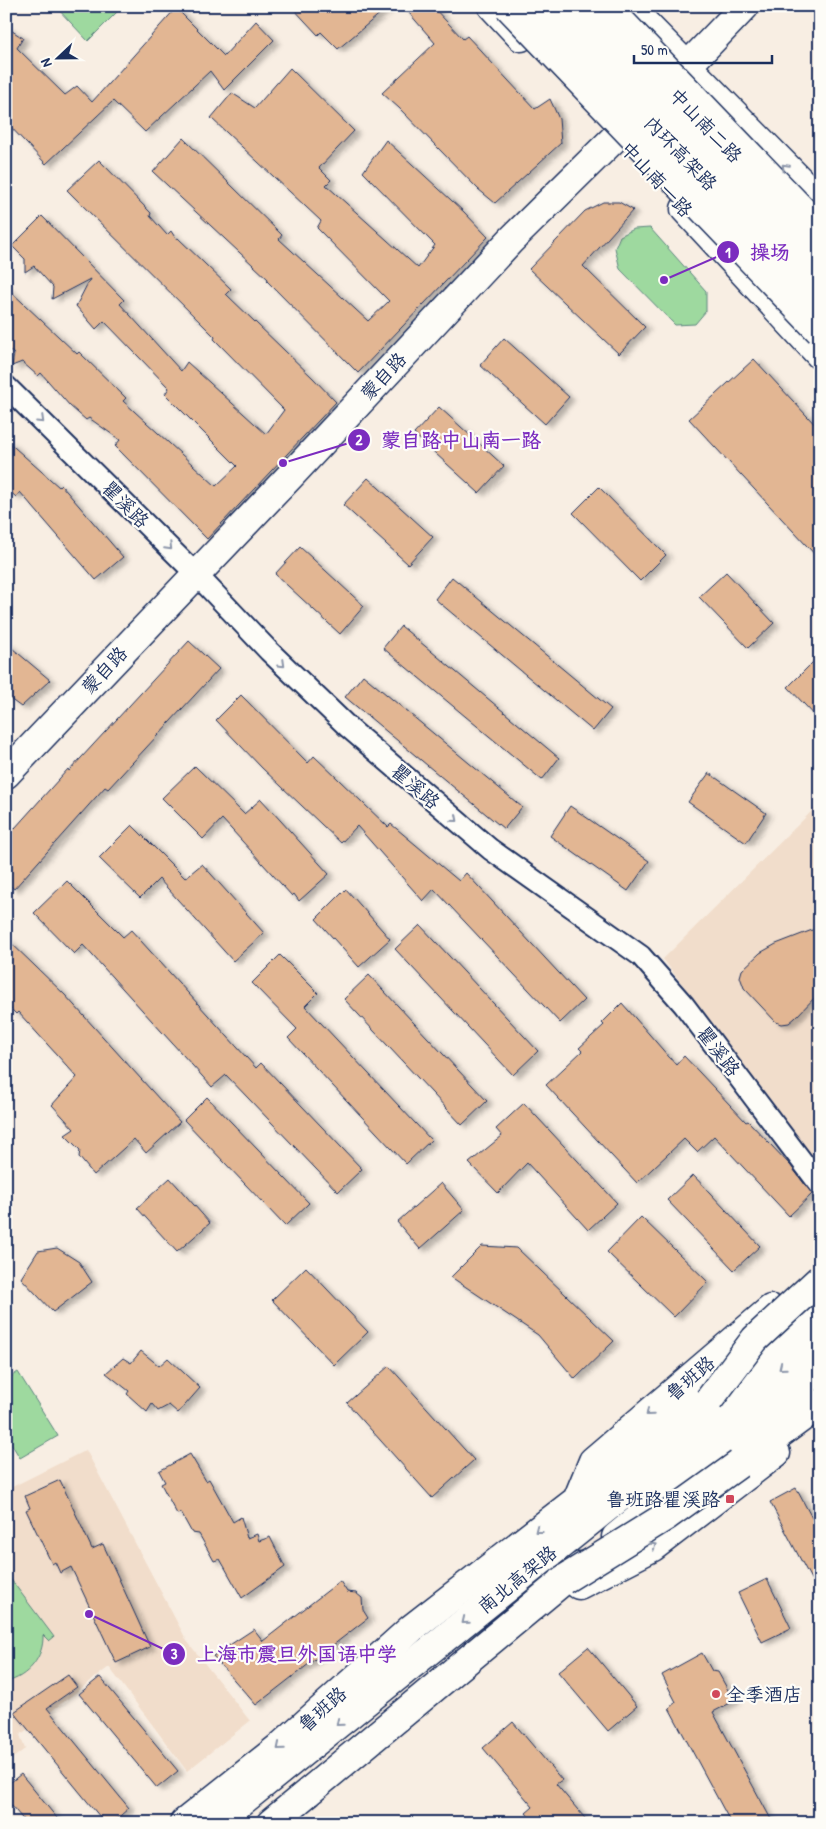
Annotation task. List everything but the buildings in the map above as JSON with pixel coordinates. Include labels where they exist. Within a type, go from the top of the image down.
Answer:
[{"type":"main road","name":"中山南一路","points":[[492,6],[627,127],[820,315]]},
{"type":"main road","points":[[508,6],[820,331]]},
{"type":"main road","name":"中山南一路","points":[[526,6],[820,355]]},
{"type":"main road","name":"内环高架路","points":[[541,6],[820,299]]},
{"type":"main road","name":"内环高架路","points":[[577,6],[820,262]]},
{"type":"main road","name":"中山南二路","points":[[593,6],[678,76],[820,244]]},
{"type":"main road","points":[[606,6],[820,229]]},
{"type":"main road","points":[[628,6],[678,76],[820,201]]},
{"type":"main road","name":"蒙自路","points":[[6,774],[294,472],[511,240],[678,76],[745,6]]},
{"type":"main road","points":[[749,156],[820,252]]},
{"type":"main road","name":"鲁班路","points":[[577,1500],[593,1461],[820,1268]]},
{"type":"main road","points":[[709,1400],[755,1339],[820,1279]]},
{"type":"main road","name":"鲁班路","points":[[184,1823],[282,1745],[412,1628],[577,1500],[614,1479],[820,1296]]},
{"type":"main road","points":[[544,1557],[709,1400],[820,1310]]},
{"type":"main road","name":"南北高架路","points":[[215,1823],[820,1336]]},
{"type":"main road","name":"南北高架路","points":[[270,1823],[571,1583],[820,1369]]},
{"type":"main road","points":[[291,1823],[571,1583],[646,1521],[820,1384]]},
{"type":"main road","points":[[571,1583],[756,1453],[820,1404]]},
{"type":"main road","points":[[571,1583],[653,1547],[820,1419]]},
{"type":"street","name":"瞿溪路","points":[[6,386],[196,574],[269,651],[364,741],[490,849],[640,956],[684,1005],[820,1185]]},
{"type":"shaded area","points":[[820,803],[820,1167],[663,959]]},
{"type":"shaded area","points":[[86,1450],[187,1641],[250,1721],[187,1771],[109,1667],[20,1735],[25,1749],[6,1763],[6,1490]]},
{"type":"green space","points":[[55,6],[123,6],[88,41]]},
{"type":"green space","points":[[650,228],[706,291],[706,311],[695,324],[675,325],[620,269],[615,248],[620,236],[634,229]]},
{"type":"green space","points":[[18,1372],[58,1436],[20,1458],[6,1435],[6,1380]]},
{"type":"green space","points":[[6,1573],[54,1637],[49,1641],[43,1635],[41,1651],[33,1665],[21,1676],[6,1682]]},
{"type":"place","name":"操场","points":[[664,280]]},
{"type":"place","name":"蒙自路中山南一路","points":[[283,463]]},
{"type":"place","name":"鲁班路瞿溪路","points":[[730,1499]]},
{"type":"place","name":"上海市震旦外国语中学","points":[[89,1614]]},
{"type":"place","name":"全季酒店","points":[[716,1694]]}]
